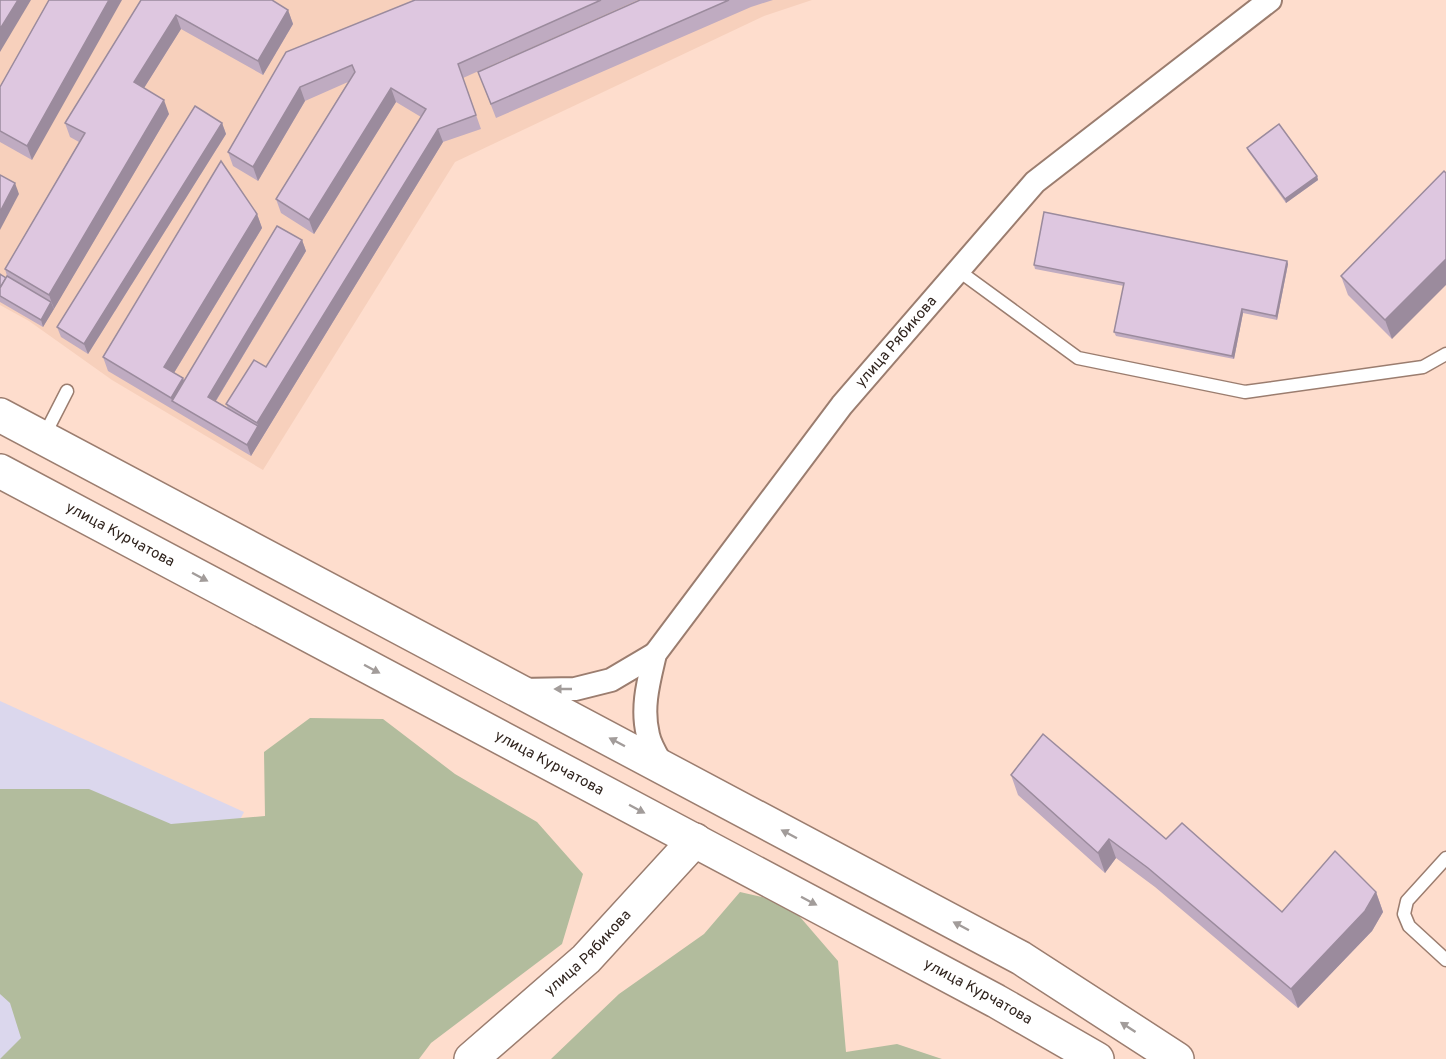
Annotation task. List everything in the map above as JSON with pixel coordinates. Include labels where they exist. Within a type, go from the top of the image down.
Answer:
[{"type":"main road","points":[[0,415],[662,765],[1020,958],[1177,1059]]},
{"type":"main road","name":"улица Курчатова","points":[[0,471],[996,1001],[1097,1059]]},
{"type":"main road","name":"улица Рябикова","points":[[471,1059],[586,959],[695,840]]},
{"type":"main road","points":[[996,1001],[1020,958]]},
{"type":"street","name":"улица Рябикова","points":[[662,765],[648,736],[645,717],[647,688],[655,654],[842,405],[1035,182],[1270,0]]},
{"type":"street","points":[[519,690],[575,689],[612,680],[655,654]]},
{"type":"lane","points":[[959,271],[1078,358],[1245,392],[1423,367],[1446,354]]},
{"type":"lane","points":[[43,437],[68,391]]},
{"type":"lane","points":[[1446,858],[1407,901],[1404,914],[1409,926],[1446,960]]},
{"type":"shaded area","points":[[0,0],[812,0],[764,16],[455,162],[263,470],[112,380],[29,321],[0,305]]},
{"type":"shaded area","points":[[0,701],[244,812],[116,1059],[0,1059]]},
{"type":"green space","points":[[310,718],[383,719],[455,774],[537,822],[583,874],[562,944],[431,1043],[419,1059],[0,1059],[21,1038],[10,1003],[0,994],[0,789],[89,789],[171,824],[265,816],[264,752]]},
{"type":"green space","points":[[740,892],[788,903],[838,961],[846,1052],[897,1044],[942,1059],[551,1059],[619,994],[704,934]]},
{"type":"building","points":[[0,0],[18,0],[0,29]]},
{"type":"building","points":[[49,0],[109,0],[27,146],[0,131],[0,87]]},
{"type":"building","points":[[141,0],[272,0],[288,10],[258,61],[176,15],[134,82],[164,100],[49,295],[5,269],[85,133],[65,123]]},
{"type":"building","points":[[415,0],[601,0],[458,64],[476,115],[438,129],[257,423],[226,404],[254,360],[266,367],[426,109],[391,88],[309,220],[276,199],[355,72],[352,65],[300,87],[253,167],[228,152],[286,52]]},
{"type":"building","points":[[640,0],[729,0],[491,104],[478,72]]},
{"type":"building","points":[[195,106],[222,123],[84,344],[57,327]]},
{"type":"building","points":[[1279,124],[1317,176],[1285,199],[1247,148]]},
{"type":"building","points":[[221,161],[257,214],[164,367],[183,378],[171,398],[103,357]]},
{"type":"building","points":[[1444,171],[1446,173],[1446,259],[1385,320],[1341,276]]},
{"type":"building","points":[[0,175],[15,183],[0,212]]},
{"type":"building","points":[[1044,212],[1287,261],[1276,316],[1242,309],[1232,356],[1114,332],[1124,283],[1034,265]]},
{"type":"building","points":[[277,226],[302,240],[208,397],[258,426],[247,445],[172,401]]},
{"type":"building","points":[[0,274],[6,278],[0,288]]},
{"type":"building","points":[[7,276],[51,302],[41,320],[0,296],[0,288]]},
{"type":"building","points":[[1043,734],[1166,839],[1182,823],[1282,912],[1335,851],[1376,892],[1365,911],[1291,989],[1148,868],[1109,839],[1098,853],[1011,775]]}]
